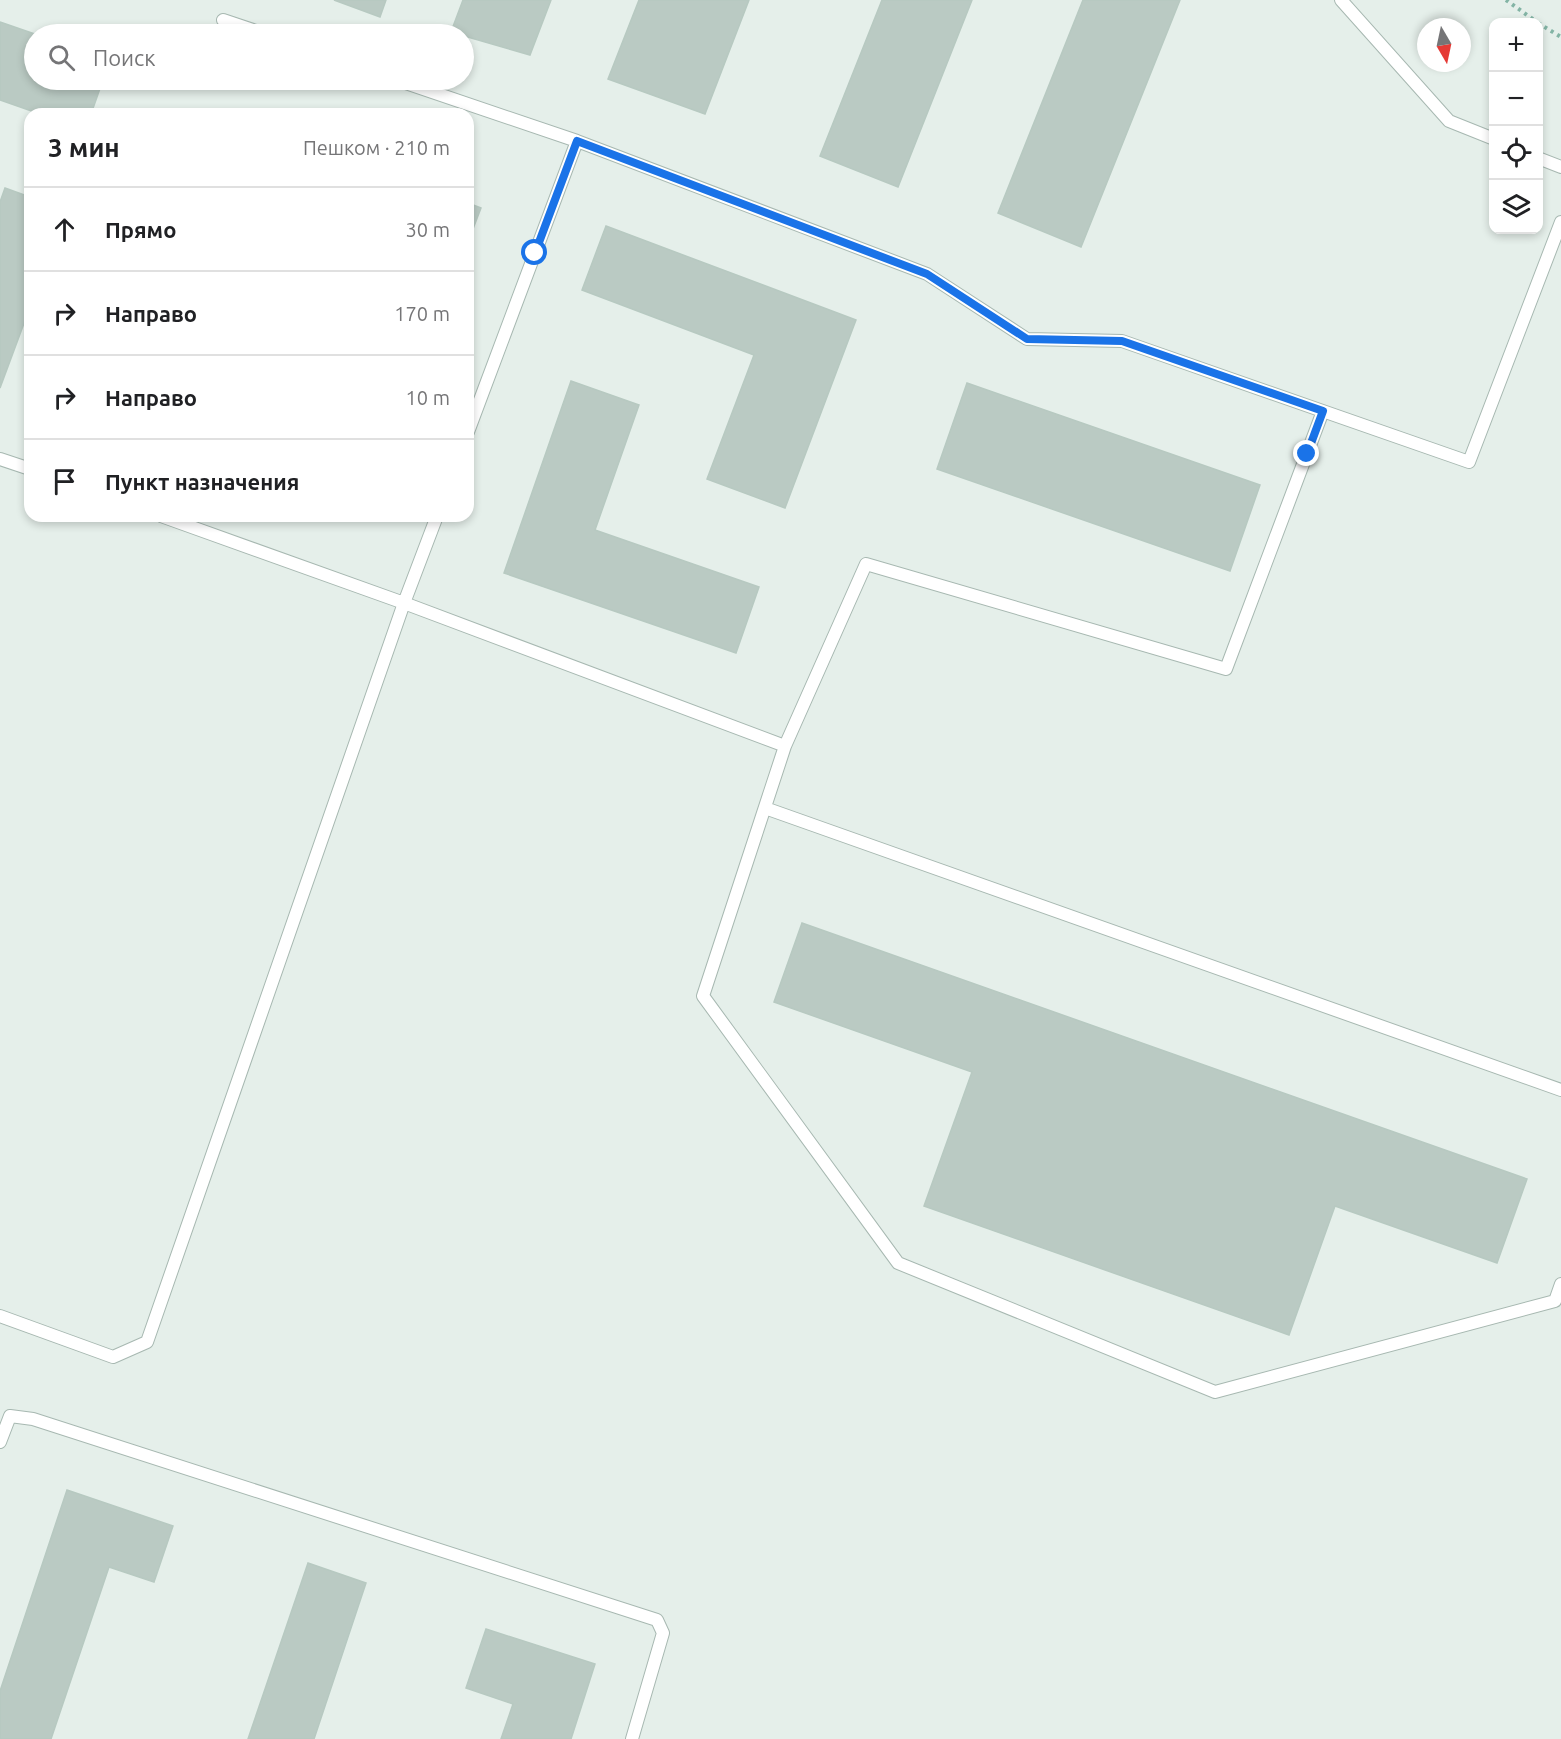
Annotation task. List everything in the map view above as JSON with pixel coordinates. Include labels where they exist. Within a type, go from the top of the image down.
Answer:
[{"type":"lane","points":[[1341,0],[1449,121],[1489,137]]},
{"type":"lane","points":[[223,20],[235,24]]},
{"type":"lane","points":[[427,90],[577,141],[927,274],[1027,339],[1122,341],[1469,462],[1561,222]]},
{"type":"lane","points":[[474,416],[577,141]]},
{"type":"lane","points":[[1543,160],[1561,167]]},
{"type":"lane","points":[[1323,411],[1226,669],[866,564],[785,746],[703,996],[898,1263],[1215,1392],[1555,1301],[1561,1284]]},
{"type":"lane","points":[[0,459],[24,468]]},
{"type":"lane","points":[[178,522],[404,603],[785,746]]},
{"type":"lane","points":[[0,1316],[113,1357],[147,1342],[434,522]]},
{"type":"lane","points":[[765,808],[1561,1090]]},
{"type":"lane","points":[[0,1442],[10,1416],[33,1419],[657,1620],[663,1633],[632,1739]]},
{"type":"path","points":[[1506,0],[1531,18]]},
{"type":"path","points":[[1543,26],[1561,37]]},
{"type":"building","points":[[334,0],[386,0],[380,17]]},
{"type":"building","points":[[463,0],[551,0],[530,55],[474,39],[474,24],[454,24]]},
{"type":"building","points":[[639,0],[749,0],[705,114],[608,79]]},
{"type":"building","points":[[882,0],[972,0],[898,187],[820,156]]},
{"type":"building","points":[[1083,0],[1180,0],[1081,247],[998,213]]},
{"type":"building","points":[[0,22],[24,30],[24,90],[99,90],[93,108],[24,108],[0,100]]},
{"type":"building","points":[[5,188],[24,195],[24,323],[0,388],[0,202]]},
{"type":"building","points":[[474,205],[481,208],[474,226]]},
{"type":"building","points":[[606,226],[856,320],[785,508],[707,479],[754,355],[582,290]]},
{"type":"building","points":[[571,381],[639,405],[595,530],[759,587],[736,653],[504,573]]},
{"type":"building","points":[[967,383],[1260,485],[1230,571],[937,469]]},
{"type":"building","points":[[802,923],[1527,1179],[1497,1263],[1335,1206],[1289,1335],[924,1206],[972,1072],[774,1002]]},
{"type":"building","points":[[67,1490],[173,1526],[154,1582],[109,1567],[51,1739],[0,1739],[0,1691]]},
{"type":"building","points":[[308,1563],[366,1583],[314,1739],[248,1739]]},
{"type":"building","points":[[486,1629],[595,1664],[571,1739],[501,1739],[513,1704],[466,1688]]},
{"type":"route","points":[[535,253],[577,141],[927,274],[1027,339],[1122,341],[1323,411],[1307,454]]}]
